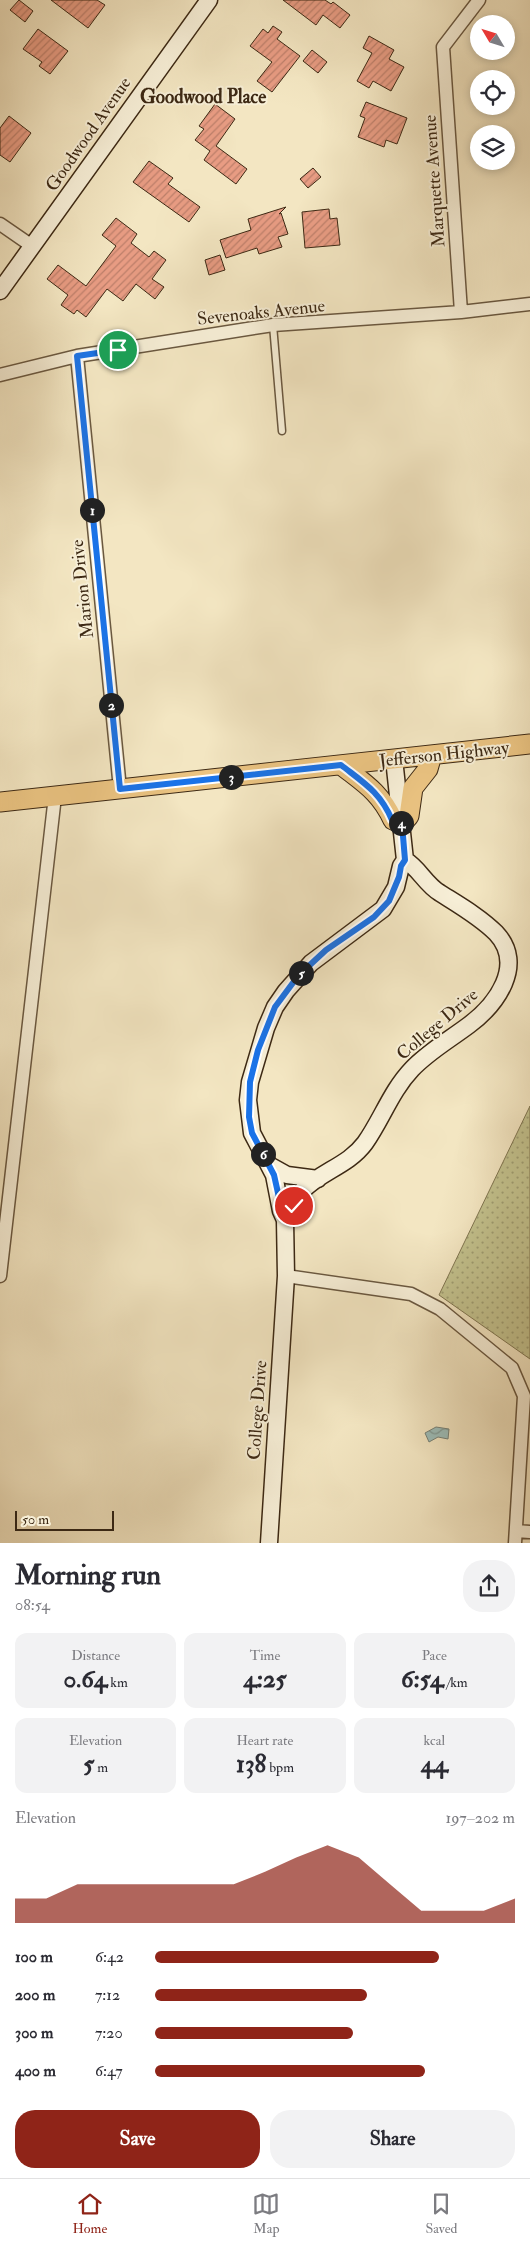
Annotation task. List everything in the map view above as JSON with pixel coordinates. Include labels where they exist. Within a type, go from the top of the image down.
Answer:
[{"type":"main road","name":"Jefferson Highway","points":[[0,802],[530,744]]},
{"type":"main road","points":[[341,765],[372,788],[383,801],[392,820],[402,824],[409,816],[413,788],[428,769],[432,755]]},
{"type":"street","name":"Goodwood Avenue","points":[[0,291],[209,0]]},
{"type":"street","name":"Marquette Avenue","points":[[460,312],[443,47],[479,0]]},
{"type":"street","points":[[0,224],[32,246]]},
{"type":"street","name":"Sevenoaks Avenue","points":[[0,375],[77,356],[273,325],[460,312],[530,304]]},
{"type":"street","name":"Marion Drive","points":[[77,356],[120,789]]},
{"type":"street","name":"College Drive","points":[[269,1543],[286,1276],[285,1220],[278,1186],[252,1133],[248,1100],[258,1050],[275,1007],[311,963],[383,908],[396,887],[401,866],[405,860],[394,759]]},
{"type":"street","points":[[0,1276],[4,1202],[55,796]]},
{"type":"street","name":"College Drive","points":[[285,1220],[292,1214],[297,1198],[302,1191],[354,1156],[364,1144],[401,1082],[421,1060],[485,1012],[495,1001],[508,974],[508,960],[504,946],[497,935],[486,924],[435,890],[424,881],[414,865],[405,860]]},
{"type":"street","points":[[269,1165],[287,1175],[318,1180]]},
{"type":"street","points":[[286,1276],[411,1294],[440,1309],[512,1368],[524,1396],[515,1537],[530,1532]]},
{"type":"lane","points":[[273,325],[282,431]]},
{"type":"shaded area","points":[[530,1106],[530,1359],[439,1295]]},
{"type":"water","points":[[436,1427],[449,1429],[448,1439],[438,1437],[429,1442],[425,1433]]},
{"type":"building","points":[[19,0],[33,11],[25,22],[10,10]]},
{"type":"building","points":[[51,0],[97,0],[105,5],[88,28]]},
{"type":"building","points":[[283,0],[325,0],[331,4],[333,2],[350,15],[340,28],[323,15],[316,25]]},
{"type":"building","points":[[273,26],[282,32],[277,39],[300,56],[272,92],[257,81],[272,62],[250,46],[263,29],[268,33]]},
{"type":"building","points":[[38,29],[68,51],[50,74],[39,66],[42,62],[23,49]]},
{"type":"building","points":[[369,36],[394,50],[389,59],[404,67],[391,91],[373,81],[369,88],[357,81],[372,53],[363,48]]},
{"type":"building","points":[[312,50],[327,62],[318,73],[303,61]]},
{"type":"building","points":[[366,102],[407,118],[397,144],[386,140],[384,147],[358,137],[365,118],[360,116]]},
{"type":"building","points":[[215,104],[235,119],[216,146],[247,169],[236,184],[204,160],[210,151],[195,140],[204,129],[199,126]]},
{"type":"building","points":[[9,116],[31,133],[10,162],[0,155],[0,128]]},
{"type":"building","points":[[149,161],[173,178],[168,184],[200,207],[189,222],[133,182]]},
{"type":"building","points":[[313,168],[321,177],[308,188],[300,179]]},
{"type":"building","points":[[286,207],[279,214],[281,213],[288,234],[278,237],[282,247],[259,254],[257,248],[226,258],[220,240],[251,230],[248,219]]},
{"type":"building","points":[[329,209],[330,219],[337,218],[340,245],[305,248],[302,212]]},
{"type":"building","points":[[116,218],[137,234],[131,243],[149,257],[154,251],[166,260],[152,279],[164,287],[155,299],[136,284],[123,301],[107,289],[86,317],[77,310],[74,314],[61,305],[68,295],[47,279],[58,265],[86,286],[116,246],[102,235]]},
{"type":"building","points":[[220,255],[225,270],[209,275],[205,260]]},
{"type":"district","name":"Goodwood Place","points":[[203,96]]},
{"type":"route","points":[[118,350],[77,356],[120,789],[341,765],[372,788],[383,801],[392,820],[402,824],[405,860],[401,866],[396,887],[389,901],[374,917],[326,950],[298,976],[275,1007],[258,1050],[250,1082],[248,1100],[252,1133],[274,1175],[285,1220],[292,1214],[294,1206]]}]
